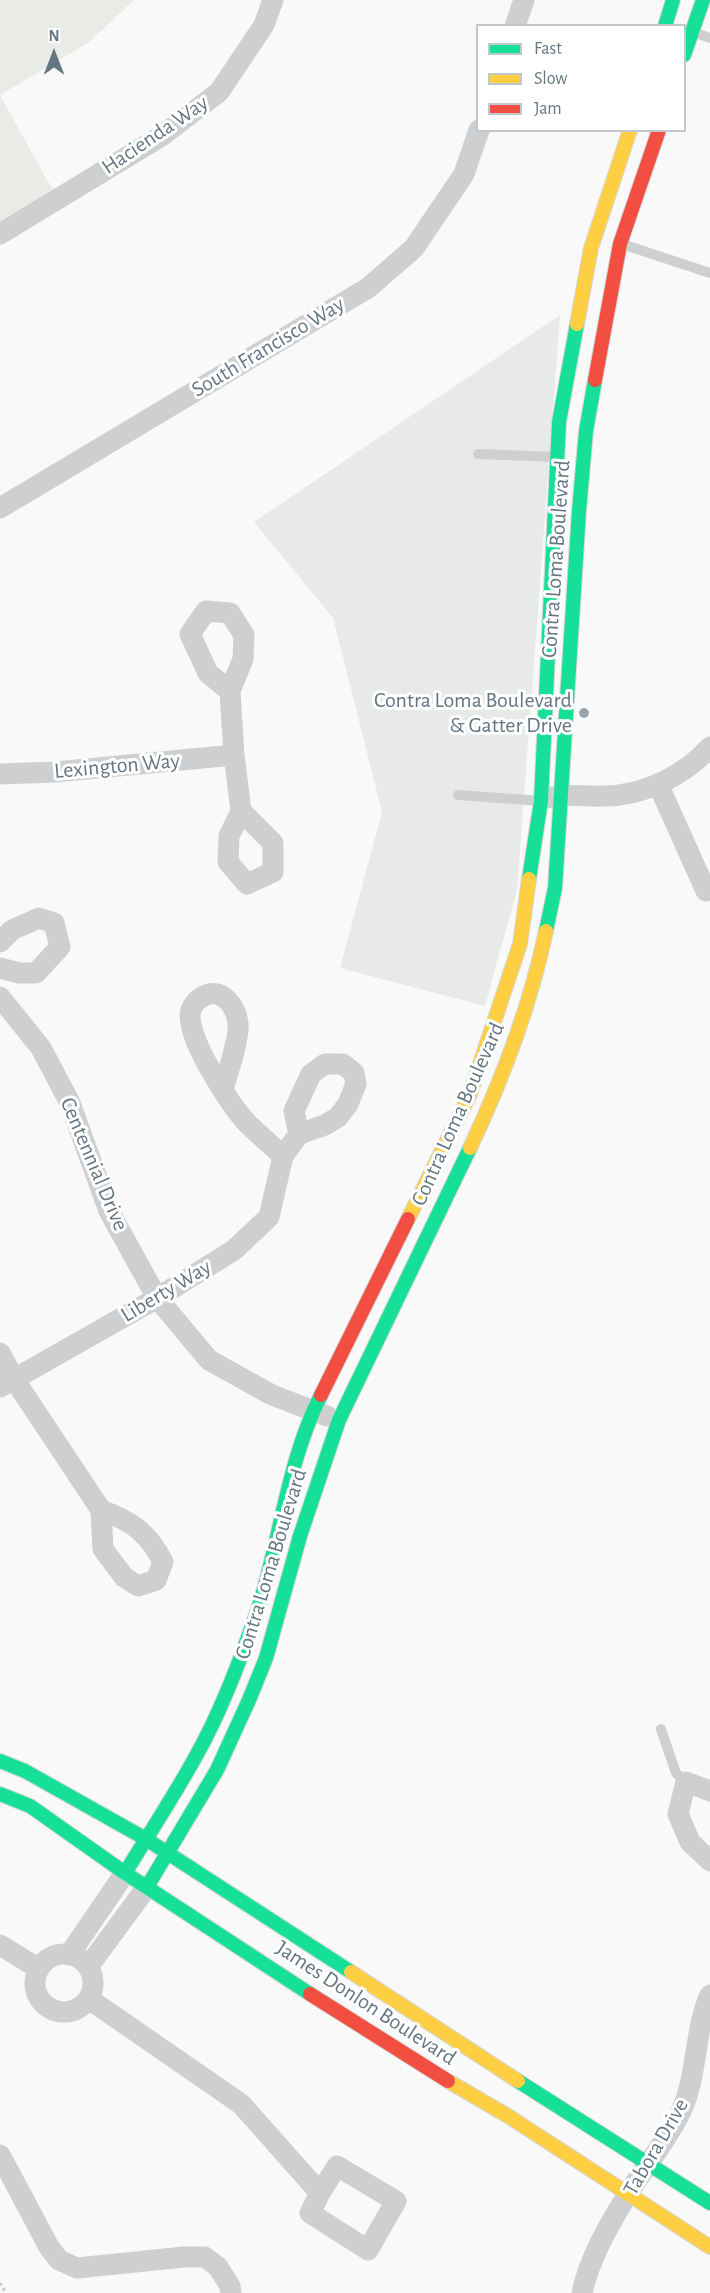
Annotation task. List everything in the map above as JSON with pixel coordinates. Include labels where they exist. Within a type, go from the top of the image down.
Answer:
[{"type":"main road","points":[[666,24],[673,0]]},
{"type":"main road","points":[[686,49],[704,0]]},
{"type":"main road","name":"Contra Loma Boulevard","points":[[125,1873],[196,1755],[238,1667],[259,1606],[293,1469],[313,1410],[470,1094],[520,944],[541,801],[559,422],[591,248],[629,132]]},
{"type":"main road","name":"Contra Loma Boulevard","points":[[147,1887],[217,1770],[249,1700],[266,1658],[300,1536],[339,1420],[490,1106],[518,1034],[541,954],[555,888],[586,431],[620,244],[658,132]]},
{"type":"main road","name":"James Donlon Boulevard","points":[[0,1761],[25,1771],[169,1853],[710,2203]]},
{"type":"main road","name":"James Donlon Boulevard","points":[[0,1794],[30,1806],[125,1873],[403,2054],[508,2116],[710,2247]]},
{"type":"street","name":"Hacienda Way","points":[[2,227],[163,135],[219,92],[264,26],[273,0]]},
{"type":"street","points":[[516,24],[524,0]]},
{"type":"street","name":"South Francisco Way","points":[[0,508],[368,288],[414,248],[464,174],[478,132]]},
{"type":"street","points":[[230,690],[234,755],[241,811]]},
{"type":"street","points":[[541,801],[562,795],[606,796],[638,791],[658,784],[692,764],[710,747]]},
{"type":"street","name":"Lexington Way","points":[[0,774],[55,772],[234,755]]},
{"type":"street","points":[[658,784],[706,891]]},
{"type":"street","points":[[0,942],[12,930],[39,918],[54,923],[60,946],[36,973],[19,974],[0,968]]},
{"type":"street","name":"Centennial Drive","points":[[0,997],[41,1048],[70,1103],[109,1211],[157,1298],[209,1360],[272,1395],[339,1420]]},
{"type":"street","points":[[224,1090],[245,1121],[284,1156],[299,1134]]},
{"type":"street","name":"Liberty Way","points":[[7,1383],[157,1298],[234,1250],[269,1217],[284,1156]]},
{"type":"street","points":[[0,1353],[7,1383],[101,1510]]},
{"type":"street","points":[[710,1791],[686,1782],[678,1814],[690,1842],[710,1860]]},
{"type":"street","points":[[69,1955],[125,1873]]},
{"type":"street","points":[[88,1966],[147,1887]]},
{"type":"street","points":[[0,1945],[39,1969]]},
{"type":"street","points":[[69,1955],[83,1961],[88,1966],[93,1983],[88,1999],[82,2006],[73,2011],[54,2010],[39,1997],[36,1978],[39,1969],[52,1957],[69,1955]]},
{"type":"street","name":"Tabora Drive","points":[[582,2293],[596,2253],[627,2194],[648,2165],[683,2107],[703,2057],[703,2015],[710,1995]]},
{"type":"street","points":[[88,1999],[241,2104],[320,2193]]},
{"type":"street","points":[[0,2155],[49,2247],[59,2260],[77,2268],[184,2257],[205,2258],[218,2267],[230,2286],[231,2293]]},
{"type":"lane","points":[[692,32],[710,38]]},
{"type":"lane","points":[[620,244],[710,273]]},
{"type":"lane","points":[[478,454],[558,457]]},
{"type":"lane","points":[[458,795],[541,801]]},
{"type":"lane","points":[[661,1728],[676,1773],[686,1782]]},
{"type":"path","points":[[0,2283],[6,2293]]},
{"type":"shaded area","points":[[0,0],[134,0],[88,43],[0,95]]},
{"type":"shaded area","points":[[0,95],[47,180],[60,198],[0,234]]},
{"type":"shaded area","points":[[560,315],[517,890],[485,1006],[340,968],[382,812],[333,618],[254,522]]},
{"type":"traffic: fast","points":[[666,24],[673,0]]},
{"type":"traffic: fast","points":[[686,49],[703,0]]},
{"type":"traffic: fast","points":[[529,879],[541,801],[559,422],[577,324]]},
{"type":"traffic: fast","points":[[546,931],[555,888],[579,511],[586,431],[595,380]]},
{"type":"traffic: fast","points":[[147,1887],[217,1770],[249,1700],[266,1658],[300,1536],[339,1420],[470,1148]]},
{"type":"traffic: fast","points":[[125,1873],[196,1756],[230,1684],[252,1628],[266,1582],[300,1447],[321,1395]]},
{"type":"traffic: fast","points":[[0,1761],[25,1771],[146,1839],[351,1972]]},
{"type":"traffic: fast","points":[[0,1794],[30,1806],[125,1873],[310,1994]]},
{"type":"traffic: fast","points":[[518,2081],[710,2203]]},
{"type":"traffic: slow","points":[[577,324],[591,248],[629,132]]},
{"type":"traffic: slow","points":[[408,1219],[470,1094],[520,944],[529,879]]},
{"type":"traffic: slow","points":[[470,1148],[494,1095],[524,1015],[546,931]]},
{"type":"traffic: slow","points":[[351,1972],[518,2081]]},
{"type":"traffic: slow","points":[[448,2081],[508,2116],[710,2247]]},
{"type":"traffic: jam","points":[[595,380],[620,244],[658,132]]},
{"type":"traffic: jam","points":[[321,1395],[408,1219]]},
{"type":"traffic: jam","points":[[310,1994],[448,2081]]},
{"type":"place","name":"Contra Loma Boulevard & Gatter Drive","points":[[584,713]]}]
